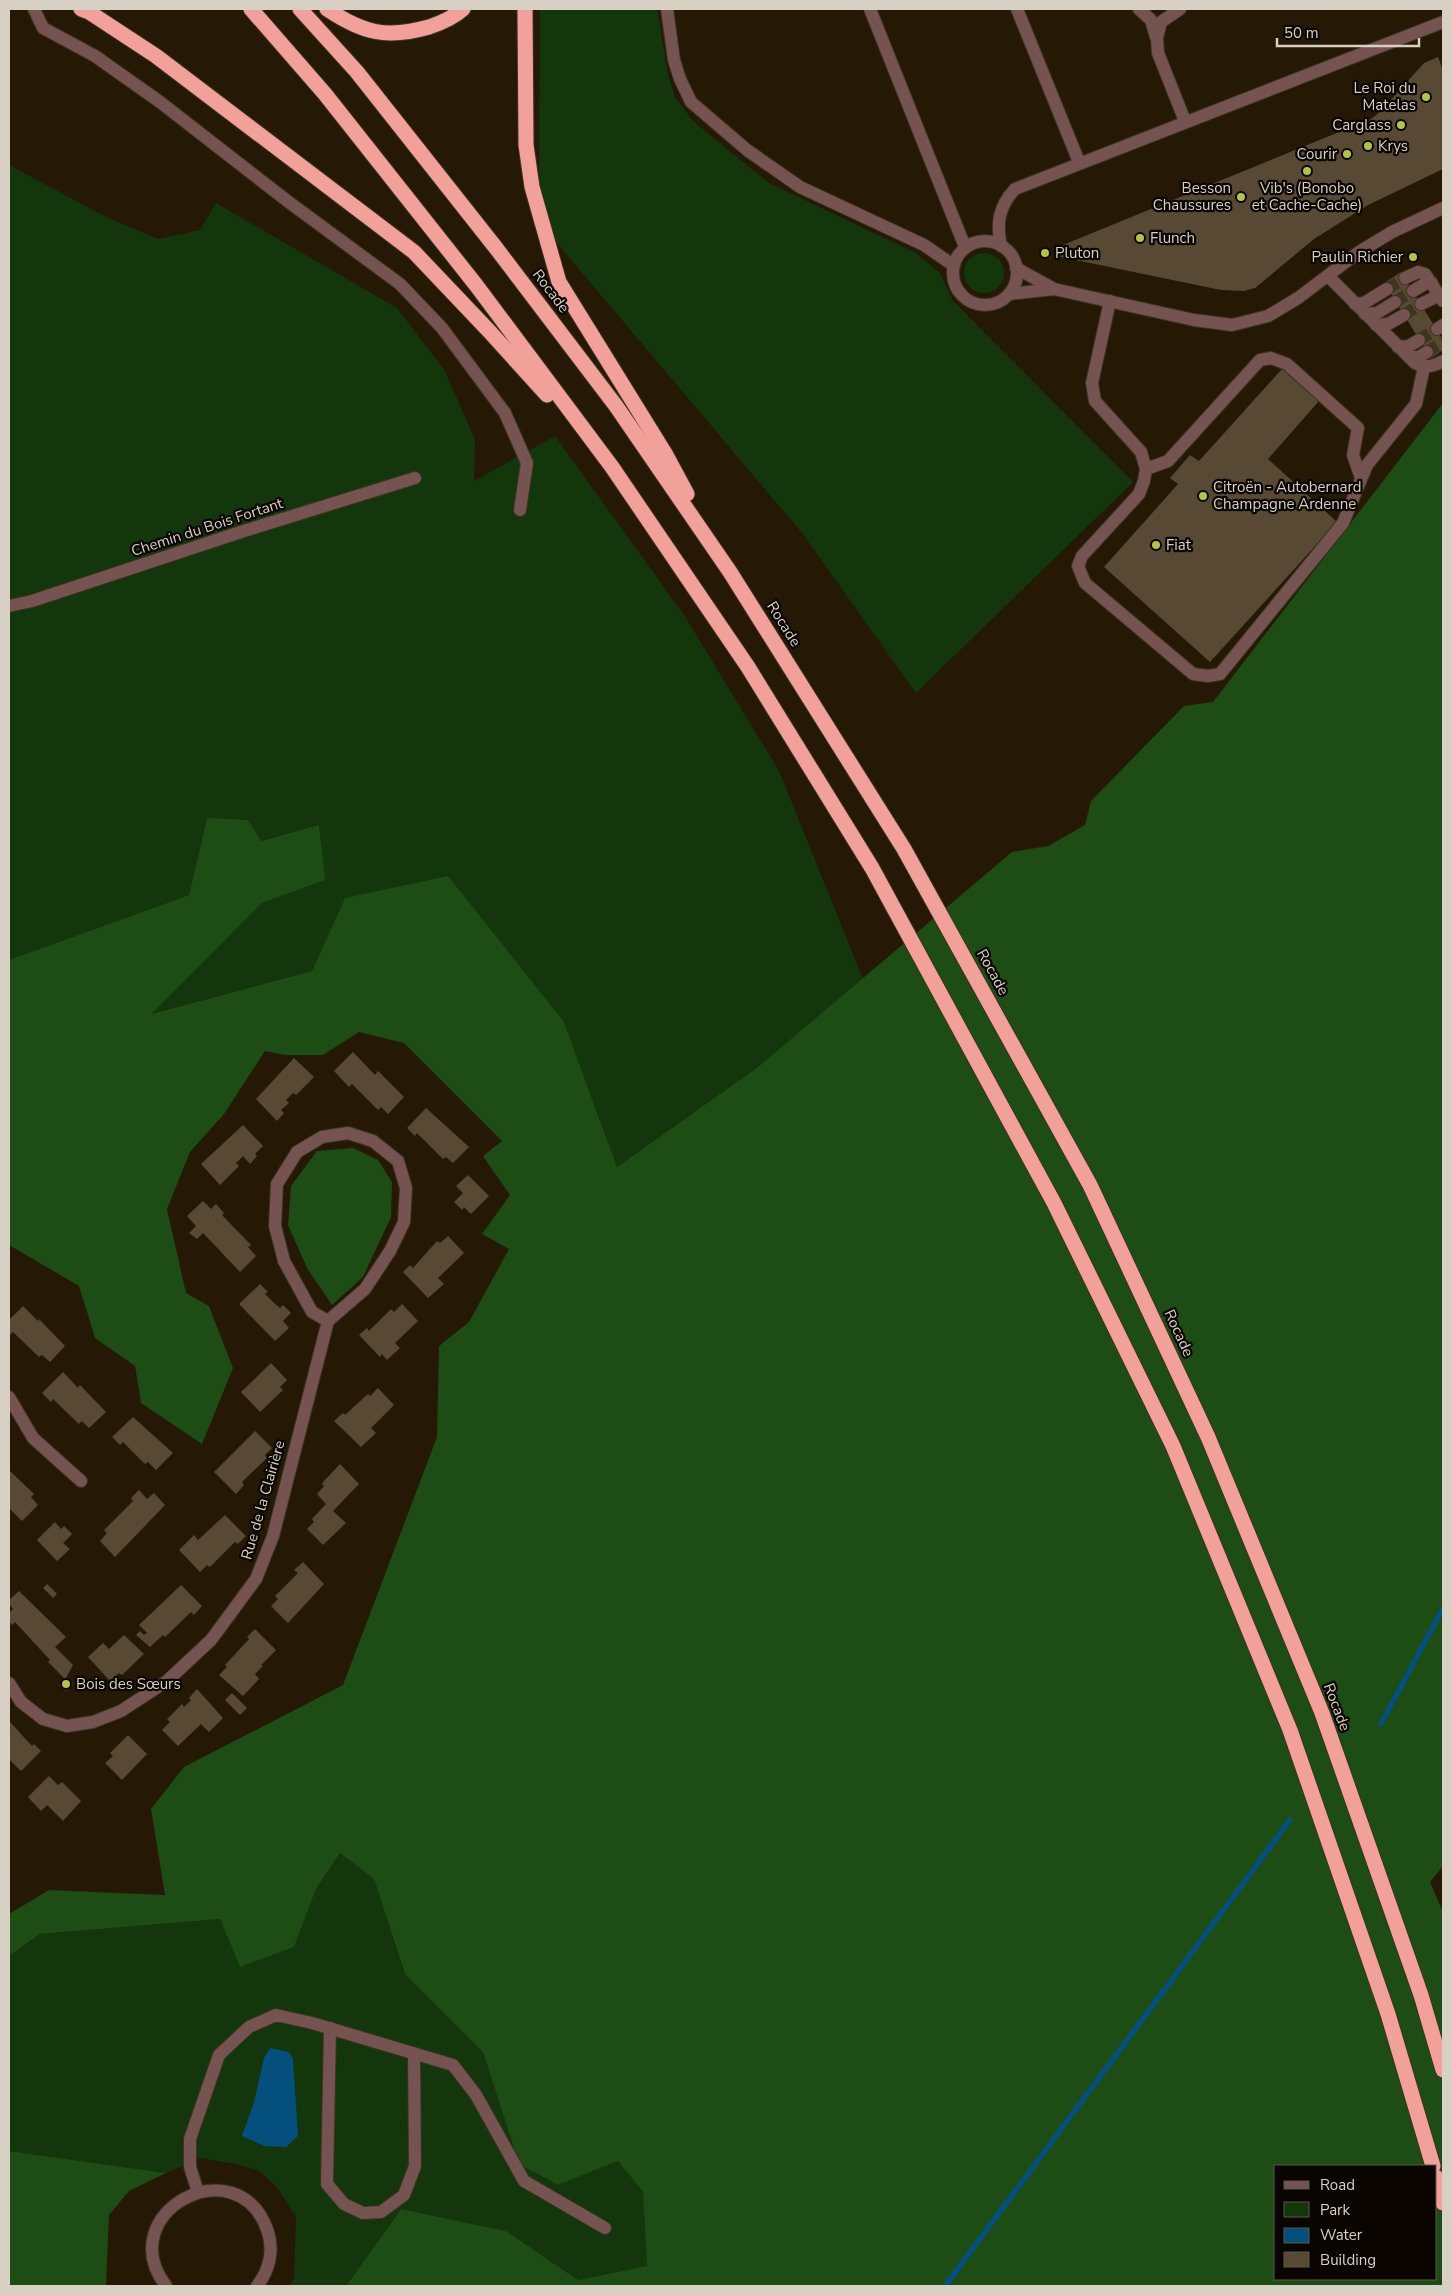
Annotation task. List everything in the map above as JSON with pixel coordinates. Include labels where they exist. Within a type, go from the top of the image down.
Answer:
[{"type":"highway","points":[[81,9],[156,56],[414,252],[489,331],[612,467]]},
{"type":"highway","points":[[251,9],[325,94],[470,278],[612,467],[748,667],[872,868],[1054,1203],[1174,1446],[1290,1730],[1388,2014],[1433,2165]]},
{"type":"highway","name":"Rocade","points":[[300,9],[357,72],[496,248],[616,406],[730,572],[904,849],[1090,1184],[1208,1436],[1322,1713],[1421,1995],[1443,2070]]},
{"type":"highway","points":[[327,9],[347,22],[380,33],[404,34],[438,24],[463,9]]},
{"type":"highway","points":[[525,9],[526,145],[532,187],[560,282],[666,455],[730,572]]},
{"type":"highway","points":[[1437,2181],[1443,2202]]},
{"type":"street","points":[[34,9],[44,28],[95,56],[152,96],[290,203],[400,284],[442,328],[505,413],[526,463],[520,510]]},
{"type":"street","points":[[870,9],[965,247]]},
{"type":"street","points":[[1017,9],[1079,162]]},
{"type":"street","points":[[1139,9],[1152,20],[1157,38],[1158,53],[1186,121]]},
{"type":"street","points":[[1157,38],[1161,22],[1180,9]]},
{"type":"street","points":[[668,12],[680,79],[692,102],[717,125],[747,150],[800,187],[924,245],[953,265]]},
{"type":"street","points":[[1001,246],[998,231],[999,214],[1004,200],[1015,189],[1079,162],[1443,22]]},
{"type":"street","points":[[1016,268],[1054,289],[1194,320],[1232,325],[1268,316],[1298,298],[1358,252],[1392,232],[1443,208]]},
{"type":"street","points":[[983,241],[1001,246],[1011,255],[1016,268],[1016,277],[1009,294],[1000,301],[990,305],[969,301],[961,295],[955,286],[952,276],[953,265],[958,255],[965,247],[983,241]]},
{"type":"street","points":[[1405,278],[1418,272],[1425,274],[1442,298],[1421,304]]},
{"type":"street","points":[[1328,276],[1409,357],[1424,367],[1433,366],[1443,361]]},
{"type":"street","points":[[1413,291],[1428,282],[1432,283]]},
{"type":"street","points":[[1009,294],[1054,289]]},
{"type":"street","points":[[1355,304],[1364,303],[1387,289]]},
{"type":"street","points":[[1110,301],[1092,383],[1092,392],[1095,400],[1142,452],[1146,469],[1139,494],[1082,556],[1078,566],[1080,576],[1084,583],[1193,674],[1208,676],[1220,674],[1343,522],[1366,465],[1416,404],[1424,367]]},
{"type":"street","points":[[1365,314],[1377,313],[1396,302]]},
{"type":"street","points":[[1376,325],[1388,324],[1404,315]]},
{"type":"street","points":[[1398,346],[1409,346],[1419,340]]},
{"type":"street","points":[[1409,357],[1419,357],[1427,352]]},
{"type":"street","points":[[1146,469],[1168,462],[1260,360],[1271,358],[1287,364],[1358,428],[1353,456],[1361,478]]},
{"type":"street","name":"Chemin du Bois Fortant","points":[[9,606],[32,601],[244,531],[415,478]]},
{"type":"street","points":[[348,1133],[374,1141],[398,1161],[406,1188],[404,1222],[390,1251],[365,1289],[328,1321],[312,1312],[284,1261],[275,1226],[277,1184],[297,1152],[322,1137],[348,1133]]},
{"type":"street","name":"Rue de la Clairière","points":[[9,1683],[21,1702],[43,1719],[67,1726],[93,1722],[121,1711],[167,1681],[211,1640],[256,1578],[273,1536],[328,1321]]},
{"type":"street","points":[[9,1397],[33,1438],[81,1481]]},
{"type":"street","points":[[198,2192],[190,2167],[190,2138],[219,2055],[249,2027],[276,2015],[330,2028],[453,2065],[476,2095],[524,2181],[605,2228]]},
{"type":"street","points":[[330,2028],[327,2184],[344,2204],[363,2213],[381,2212],[404,2195],[415,2166],[414,2054]]},
{"type":"street","points":[[166,2286],[156,2268],[153,2249],[156,2230],[165,2213],[180,2200],[198,2192],[217,2191],[236,2196],[252,2206],[264,2222],[270,2240],[270,2260],[263,2278],[257,2286]]},
{"type":"green space","points":[[540,9],[657,9],[668,74],[675,97],[693,121],[769,183],[916,253],[940,273],[953,301],[1133,482],[916,693],[802,533],[556,242],[539,187]]},
{"type":"green space","points":[[9,165],[108,218],[158,239],[200,230],[216,203],[397,308],[445,371],[475,440],[474,481],[555,436],[684,615],[779,771],[863,979],[758,1067],[617,1167],[567,1030],[345,898],[312,971],[150,1014],[262,903],[324,880],[319,825],[261,841],[207,818],[189,895],[9,960]]},
{"type":"green space","points":[[988,253],[995,256],[1001,262],[1004,273],[1003,281],[995,290],[988,293],[980,293],[973,290],[965,281],[964,269],[967,262],[976,254]]},
{"type":"green space","points":[[1443,403],[1443,1866],[1430,1882],[1443,1912],[1443,2286],[346,2286],[401,2209],[506,2231],[578,2280],[647,2266],[643,2192],[618,2161],[558,2185],[519,2164],[483,2052],[405,1974],[374,1879],[340,1853],[316,1889],[294,1947],[240,1967],[220,1919],[40,1934],[9,1956],[9,1914],[49,1890],[165,1895],[151,1809],[184,1767],[343,1685],[437,1437],[439,1346],[469,1322],[509,1249],[482,1234],[510,1195],[483,1156],[502,1141],[404,1043],[359,1032],[323,1055],[285,1055],[265,1051],[224,1114],[190,1152],[167,1209],[186,1293],[209,1306],[233,1368],[202,1444],[141,1403],[135,1366],[95,1338],[79,1286],[9,1245],[9,960],[189,895],[207,818],[248,820],[261,841],[319,825],[325,880],[262,903],[151,1014],[312,971],[345,898],[448,876],[564,1022],[617,1167],[758,1067],[1012,852],[1048,846],[1085,825],[1091,801],[1184,706],[1213,702]]},
{"type":"green space","points":[[353,1148],[378,1160],[392,1182],[391,1217],[363,1277],[332,1305],[307,1268],[288,1225],[291,1186],[317,1151]]},
{"type":"green space","points":[[340,1853],[374,1879],[405,1974],[483,2052],[519,2164],[558,2185],[618,2161],[643,2192],[648,2266],[578,2280],[506,2231],[401,2209],[346,2286],[289,2286],[294,2279],[296,2217],[277,2187],[258,2170],[201,2158],[166,2173],[9,2151],[9,1956],[40,1934],[220,1919],[240,1966],[294,1947],[316,1889]]},
{"type":"green space","points":[[9,2151],[166,2173],[129,2191],[109,2215],[106,2286],[9,2286]]},
{"type":"water","points":[[270,2048],[289,2052],[293,2059],[298,2136],[286,2147],[264,2146],[242,2136],[254,2102],[264,2058]]},
{"type":"building","points":[[1438,57],[1443,70],[1443,169],[1368,205],[1314,239],[1255,288],[1244,291],[1221,290],[1061,257],[1056,253],[1058,247],[1371,119],[1380,112],[1424,63]]},
{"type":"building","name":"Pluton","points":[[1041,248],[1051,251],[1050,258],[1039,255]]},
{"type":"building","name":"Paulin Richier","points":[[1415,252],[1419,255],[1412,263],[1408,260]]},
{"type":"building","points":[[1401,272],[1443,340],[1443,350],[1431,358],[1384,283]]},
{"type":"building","points":[[1282,369],[1319,401],[1268,459],[1337,522],[1210,662],[1104,567],[1178,484],[1170,478],[1190,455],[1199,461]]},
{"type":"building","points":[[353,1052],[375,1075],[378,1071],[404,1097],[388,1114],[381,1107],[378,1110],[352,1084],[349,1087],[334,1071]]},
{"type":"building","points":[[294,1058],[314,1077],[296,1095],[293,1093],[286,1100],[289,1103],[281,1110],[284,1113],[277,1121],[256,1099]]},
{"type":"building","points":[[426,1108],[469,1147],[453,1163],[446,1157],[443,1159],[417,1133],[415,1136],[407,1128]]},
{"type":"building","points":[[243,1125],[263,1146],[255,1154],[257,1156],[250,1164],[243,1156],[236,1163],[239,1166],[220,1185],[201,1164]]},
{"type":"building","points":[[468,1175],[489,1196],[471,1214],[464,1207],[462,1210],[454,1202],[463,1193],[456,1186]]},
{"type":"building","points":[[203,1201],[211,1209],[216,1204],[224,1213],[222,1215],[251,1245],[248,1247],[256,1256],[240,1272],[203,1233],[197,1239],[189,1233],[196,1226],[187,1216]]},
{"type":"building","points":[[448,1236],[464,1253],[438,1278],[444,1284],[428,1298],[403,1272],[410,1265],[413,1268],[437,1241],[440,1243]]},
{"type":"building","points":[[260,1284],[268,1292],[265,1294],[273,1302],[280,1308],[283,1305],[291,1313],[283,1321],[289,1328],[275,1341],[239,1304]]},
{"type":"building","points":[[402,1304],[418,1321],[395,1343],[400,1348],[387,1360],[382,1354],[380,1357],[359,1335],[367,1328],[369,1331],[391,1309],[394,1312]]},
{"type":"building","points":[[23,1306],[38,1321],[39,1319],[65,1346],[50,1362],[42,1355],[39,1357],[13,1332],[10,1335],[9,1333],[9,1320]]},
{"type":"building","points":[[271,1363],[287,1380],[280,1387],[283,1390],[260,1412],[241,1392]]},
{"type":"building","points":[[63,1372],[78,1388],[80,1385],[106,1412],[89,1428],[82,1421],[79,1424],[53,1399],[51,1402],[42,1393]]},
{"type":"building","points":[[378,1388],[394,1405],[371,1428],[376,1433],[361,1447],[334,1421],[343,1413],[345,1415],[368,1394],[370,1396]]},
{"type":"building","points":[[133,1417],[173,1453],[156,1470],[148,1462],[145,1464],[123,1442],[120,1445],[112,1437]]},
{"type":"building","points":[[255,1431],[272,1448],[265,1455],[267,1458],[242,1482],[244,1485],[236,1494],[214,1472]]},
{"type":"building","points":[[340,1464],[359,1484],[333,1511],[346,1523],[323,1545],[307,1529],[314,1522],[312,1519],[326,1504],[317,1494],[324,1486],[322,1484]]},
{"type":"building","points":[[9,1470],[34,1494],[31,1497],[38,1505],[22,1521],[9,1508]]},
{"type":"building","points":[[139,1490],[147,1499],[154,1493],[165,1505],[115,1557],[100,1541],[107,1533],[104,1530],[133,1501],[131,1498]]},
{"type":"building","points":[[225,1515],[246,1536],[238,1544],[235,1542],[210,1567],[207,1565],[200,1572],[179,1550],[194,1535],[198,1540]]},
{"type":"building","points":[[55,1522],[61,1529],[64,1526],[72,1534],[63,1543],[70,1549],[57,1561],[37,1540]]},
{"type":"building","points":[[303,1562],[324,1584],[288,1623],[271,1606],[278,1599],[275,1596],[298,1573],[294,1570]]},
{"type":"building","points":[[47,1584],[57,1594],[53,1598],[43,1588]]},
{"type":"building","points":[[181,1585],[202,1606],[194,1615],[191,1612],[165,1637],[163,1635],[150,1647],[136,1635],[140,1631],[144,1635],[147,1633],[139,1625]]},
{"type":"building","points":[[19,1591],[66,1637],[55,1647],[73,1665],[66,1678],[73,1684],[66,1691],[59,1685],[65,1679],[48,1662],[50,1660],[15,1622],[12,1625],[9,1621],[9,1613],[13,1609],[9,1604],[9,1600]]},
{"type":"building","points":[[255,1629],[276,1650],[261,1665],[263,1666],[255,1674],[259,1679],[243,1696],[219,1675]]},
{"type":"building","points":[[124,1635],[144,1654],[122,1675],[119,1673],[110,1681],[88,1657],[103,1643],[109,1649]]},
{"type":"building","points":[[197,1689],[223,1718],[209,1732],[201,1724],[178,1746],[162,1730],[170,1722],[167,1719],[182,1704],[184,1707],[191,1700],[189,1698]]},
{"type":"building","points":[[232,1693],[247,1708],[240,1715],[225,1700]]},
{"type":"building","points":[[9,1721],[32,1746],[34,1744],[41,1751],[21,1771],[9,1759]]},
{"type":"building","points":[[128,1735],[147,1754],[122,1780],[105,1763],[113,1756],[110,1753]]},
{"type":"building","points":[[49,1776],[58,1785],[62,1782],[81,1801],[63,1821],[47,1805],[41,1811],[28,1797]]},
{"type":"waterway","points":[[1381,1724],[1443,1608]]},
{"type":"waterway","points":[[945,2286],[1290,1820]]},
{"type":"tunnel","points":[[1387,289],[1405,278]]},
{"type":"tunnel","points":[[1395,302],[1413,291]]},
{"type":"tunnel","points":[[1404,315],[1421,304]]},
{"type":"tunnel","points":[[1419,340],[1437,329]]},
{"type":"tunnel","points":[[1427,352],[1443,342]]},
{"type":"place","name":"Le Roi du Matelas","points":[[1426,97]]},
{"type":"place","name":"Carglass","points":[[1401,125]]},
{"type":"place","name":"Krys","points":[[1368,146]]},
{"type":"place","name":"Courir","points":[[1347,154]]},
{"type":"place","name":"Vib's (Bonobo et Cache-Cache)","points":[[1307,171]]},
{"type":"place","name":"Besson Chaussures","points":[[1241,197]]},
{"type":"place","name":"Flunch","points":[[1140,238]]},
{"type":"place","name":"Pluton","points":[[1045,253]]},
{"type":"place","name":"Paulin Richier","points":[[1413,257]]},
{"type":"place","name":"Citroën - Autobernard Champagne Ardenne","points":[[1203,496]]},
{"type":"place","name":"Fiat","points":[[1156,545]]},
{"type":"place","name":"Bois des Sœurs","points":[[66,1684]]}]
